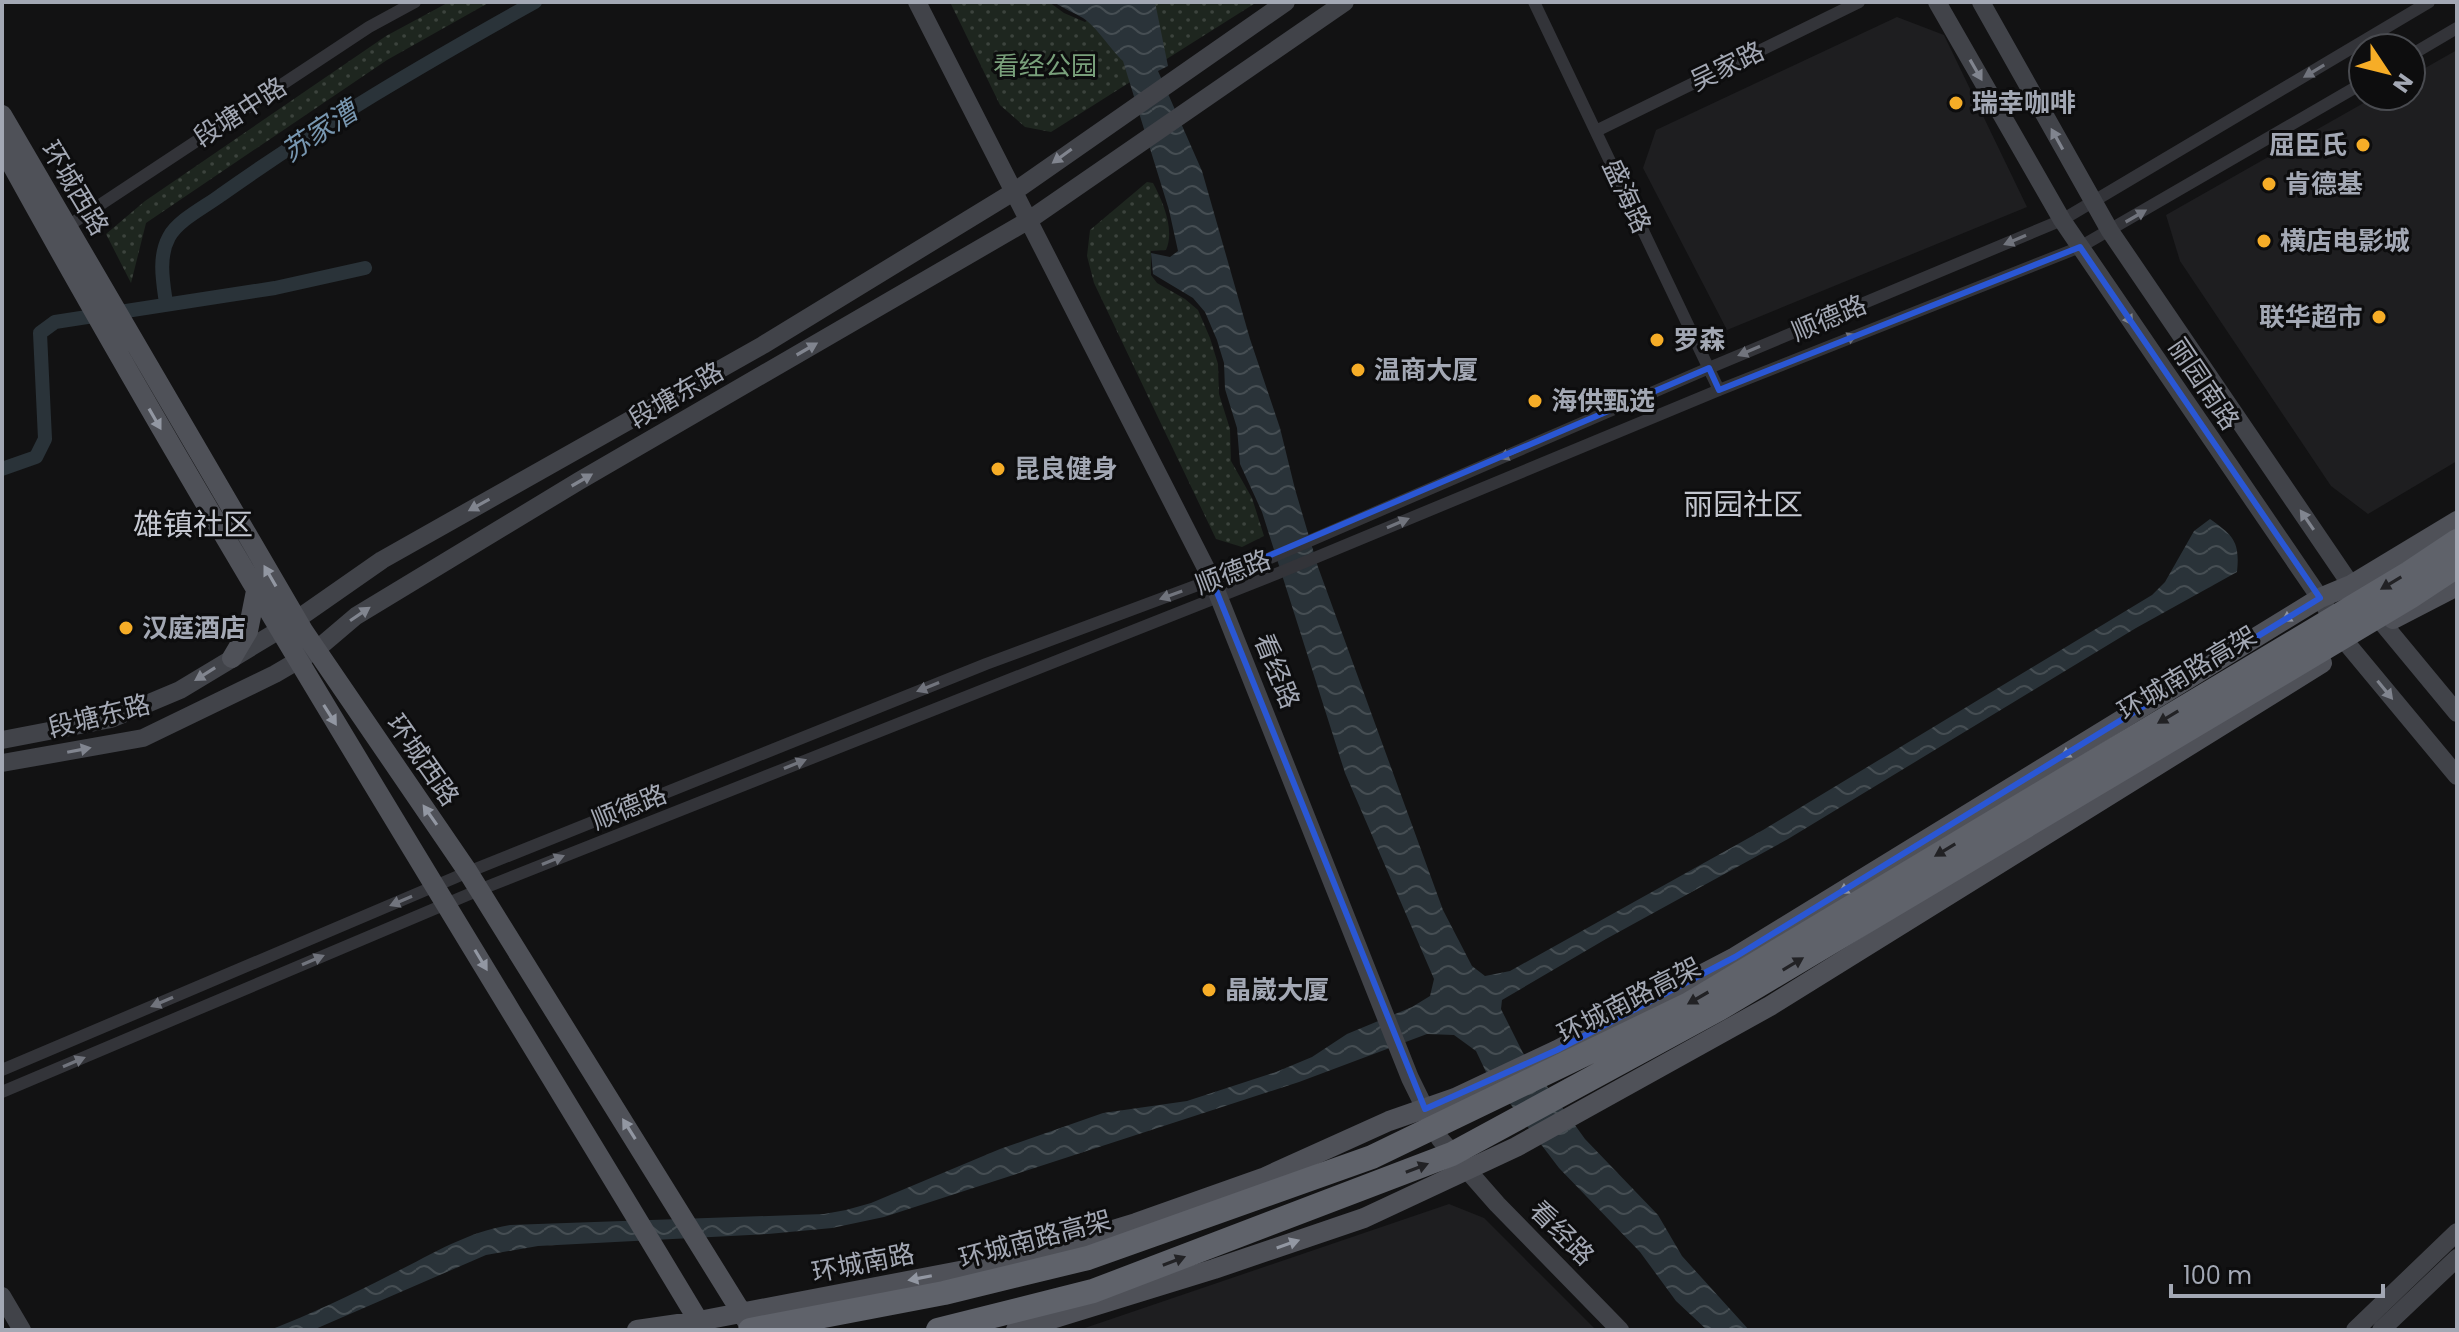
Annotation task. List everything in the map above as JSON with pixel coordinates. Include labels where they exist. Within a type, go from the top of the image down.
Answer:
[{"type":"highway","name":"环城南路高架","points":[[748,1324],[944,1293],[1088,1258],[1372,1157],[1689,1004],[2457,541]]},
{"type":"highway","name":"环城南路高架","points":[[938,1330],[1093,1291],[1452,1154],[1719,1009],[2457,566]]},
{"type":"main road","name":"看经路","points":[[917,2],[1215,588],[1394,1038],[1440,1139],[1497,1204],[1620,1330]]},
{"type":"main road","name":"段塘东路","points":[[2,740],[111,719],[180,690],[287,625],[382,560],[763,345],[1015,191],[1286,2]]},
{"type":"main road","name":"段塘东路","points":[[2,763],[143,738],[297,661],[316,650],[356,616],[408,584],[1029,220],[1345,2]]},
{"type":"main road","name":"丽园南路","points":[[1937,2],[2080,247],[2320,598],[2349,646],[2457,776]]},
{"type":"main road","name":"丽园南路","points":[[1981,2],[2110,231],[2351,585],[2457,713]]},
{"type":"main road","name":"环城西路","points":[[2,115],[139,349],[287,625],[297,661],[702,1325]]},
{"type":"main road","name":"环城西路","points":[[2,147],[84,297],[256,591],[287,625],[316,650],[468,872],[671,1195],[748,1324]]},
{"type":"main road","name":"环城南路","points":[[637,1330],[748,1324],[1012,1261],[1136,1223],[1263,1178],[1389,1121],[1455,1098],[1557,1050],[1735,957],[2320,598],[2351,585],[2457,521]]},
{"type":"main road","points":[[1016,1330],[1214,1269],[1364,1218],[1516,1147],[1770,1006],[2382,625],[2457,586]]},
{"type":"main road","points":[[232,658],[248,631],[256,591]]},
{"type":"main road","points":[[2355,1330],[2457,1232]]},
{"type":"main road","points":[[2381,1330],[2457,1258]]},
{"type":"main road","points":[[2,1296],[22,1330]]},
{"type":"street","name":"段塘中路","points":[[68,226],[369,27],[415,2]]},
{"type":"street","name":"盛海路","points":[[1534,2],[1719,390]]},
{"type":"street","name":"吴家路","points":[[1596,131],[1859,2]]},
{"type":"street","name":"顺德路","points":[[2,1070],[441,895],[479,890],[1215,588],[1270,558],[1709,368],[2062,220],[2429,2]]},
{"type":"street","points":[[2427,46],[2457,28]]},
{"type":"street","name":"顺德路","points":[[2,1092],[441,895],[468,872],[986,664],[1215,588],[1276,574],[1719,390],[2080,247],[2347,92]]},
{"type":"highlighted area","points":[[2080,247],[2320,598],[1735,957],[1557,1050],[1425,1109],[1212,580],[1709,368],[1719,390]]},
{"type":"shaded area","points":[[1897,17],[1944,35],[2027,207],[1727,330],[1643,168],[1656,130]]},
{"type":"shaded area","points":[[2457,50],[2457,461],[2368,514],[2331,486],[2180,261],[2166,215],[2348,112],[2427,112],[2427,67]]},
{"type":"shaded area","points":[[1449,1204],[1484,1218],[1596,1330],[1079,1330]]},
{"type":"green space","points":[[449,2],[490,2],[387,60],[146,223],[131,283],[106,234],[145,201],[386,36]]},
{"type":"green space","name":"看经公园","points":[[950,2],[1049,2],[1085,22],[1113,2],[1257,2],[1051,132],[1025,127],[1000,105]]},
{"type":"green space","points":[[1147,182],[1153,183],[1161,199],[1169,234],[1166,250],[1151,251],[1151,275],[1157,283],[1198,310],[1218,364],[1219,394],[1230,429],[1231,461],[1252,498],[1264,536],[1242,547],[1216,539],[1094,283],[1087,256],[1090,230]]},
{"type":"water","points":[[1054,2],[1155,2],[1168,66],[1158,71],[1202,171],[1250,339],[1280,428],[1318,567],[1443,910],[1472,966],[1485,976],[1510,971],[1763,830],[2152,595],[2165,582],[2194,531],[2210,519],[2234,541],[2237,572],[2136,628],[1788,839],[1502,1000],[1501,1009],[1523,1053],[1585,1139],[1658,1215],[1682,1256],[1749,1330],[1707,1330],[1676,1301],[1640,1252],[1559,1168],[1486,1072],[1476,1051],[1454,1035],[1427,1034],[1299,1082],[884,1217],[832,1228],[538,1246],[486,1255],[313,1330],[270,1330],[346,1297],[448,1246],[494,1228],[824,1214],[871,1203],[1000,1149],[1103,1113],[1187,1101],[1276,1072],[1312,1057],[1347,1034],[1412,1007],[1430,996],[1434,979],[1345,773],[1262,512],[1240,464],[1237,428],[1225,389],[1224,363],[1217,340],[1205,312],[1193,298],[1153,274],[1151,253],[1170,257],[1178,251],[1169,210],[1123,61],[1088,22]]},
{"type":"waterway","name":"苏家漕","points":[[166,303],[163,253],[169,237],[185,219],[336,119],[535,2]]},
{"type":"waterway","name":"苏家漕","points":[[2,469],[36,457],[45,439],[40,333],[55,322],[275,288],[365,268]]},
{"type":"place","name":"瑞幸咖啡","points":[[1956,103]]},
{"type":"place","name":"屈臣氏","points":[[2363,145]]},
{"type":"place","name":"肯德基","points":[[2269,184]]},
{"type":"place","name":"横店电影城","points":[[2264,241]]},
{"type":"place","name":"联华超市","points":[[2379,317]]},
{"type":"place","name":"罗森","points":[[1657,340]]},
{"type":"place","name":"温商大厦","points":[[1358,370]]},
{"type":"place","name":"海供甄选","points":[[1535,401]]},
{"type":"place","name":"昆良健身","points":[[998,469]]},
{"type":"place","name":"汉庭酒店","points":[[126,628]]},
{"type":"place","name":"晶崴大厦","points":[[1209,990]]},
{"type":"district","name":"丽园社区","points":[[1743,505]]},
{"type":"district","name":"雄镇社区","points":[[193,525]]}]
